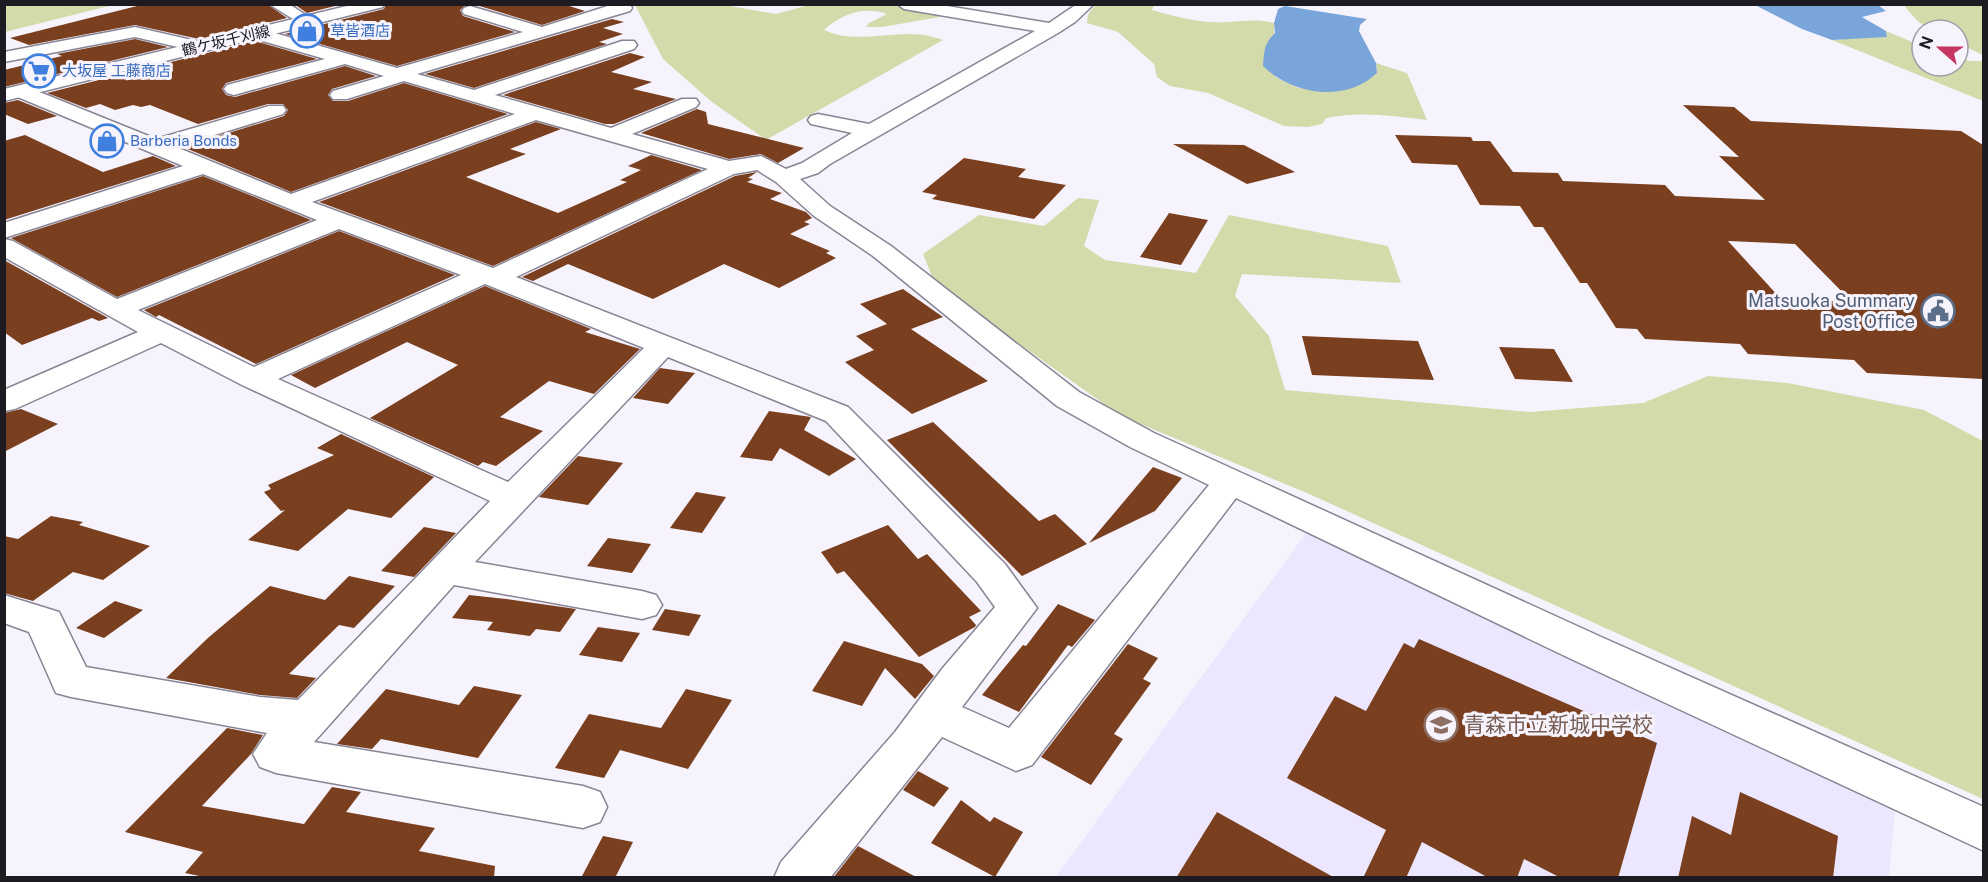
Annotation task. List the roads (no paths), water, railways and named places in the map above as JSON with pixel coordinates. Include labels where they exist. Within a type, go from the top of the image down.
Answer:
[{"type":"street","points":[[276,4],[307,21]]},
{"type":"street","name":"鶴ケ坂千刈線","points":[[12,93],[377,4]]},
{"type":"street","points":[[340,95],[624,8],[622,4]]},
{"type":"street","points":[[904,4],[1052,29]]},
{"type":"street","points":[[784,177],[810,168],[822,159],[1052,29],[1087,4]]},
{"type":"street","points":[[470,11],[542,32]]},
{"type":"street","points":[[4,57],[135,32],[199,47]]},
{"type":"street","points":[[258,33],[728,168]]},
{"type":"street","points":[[474,96],[628,45]]},
{"type":"street","points":[[234,89],[344,59]]},
{"type":"street","points":[[12,93],[290,202],[489,276],[837,414],[991,573],[1017,608],[957,681],[911,745],[799,878]]},
{"type":"street","points":[[615,134],[689,103]]},
{"type":"street","points":[[154,147],[276,110]]},
{"type":"street","points":[[290,202],[536,113]]},
{"type":"street","points":[[818,120],[873,131]]},
{"type":"street","points":[[253,379],[728,168],[760,163],[784,177],[822,211],[882,251],[1068,399],[1142,440],[1983,830]]},
{"type":"street","points":[[4,231],[202,167]]},
{"type":"street","points":[[115,309],[339,220]]},
{"type":"street","points":[[4,246],[160,333],[253,379],[513,498]]},
{"type":"street","points":[[4,402],[160,333]]},
{"type":"street","points":[[583,807],[276,754],[513,498],[663,345]]},
{"type":"street","points":[[934,713],[1016,752],[1231,482]]},
{"type":"street","points":[[445,570],[642,605]]},
{"type":"street","points":[[4,609],[45,622],[71,681],[260,715],[308,718]]},
{"type":"water","points":[[1755,5],[1878,5],[1886,11],[1862,17],[1886,31],[1887,37],[1832,40],[1802,29]]},
{"type":"water","points":[[1285,6],[1367,19],[1360,25],[1359,31],[1376,63],[1377,73],[1364,83],[1335,92],[1304,89],[1275,76],[1263,66],[1264,52],[1275,33],[1274,23],[1278,9]]},
{"type":"place","name":"草皆酒店","points":[[307,31]]},
{"type":"place","name":"大坂屋 工藤商店","points":[[39,71]]},
{"type":"place","name":"Barberia Bonds","points":[[107,141]]},
{"type":"place","name":"Matsuoka Summary Post Office","points":[[1938,311]]},
{"type":"place","name":"青森市立新城中学校","points":[[1441,725]]}]
